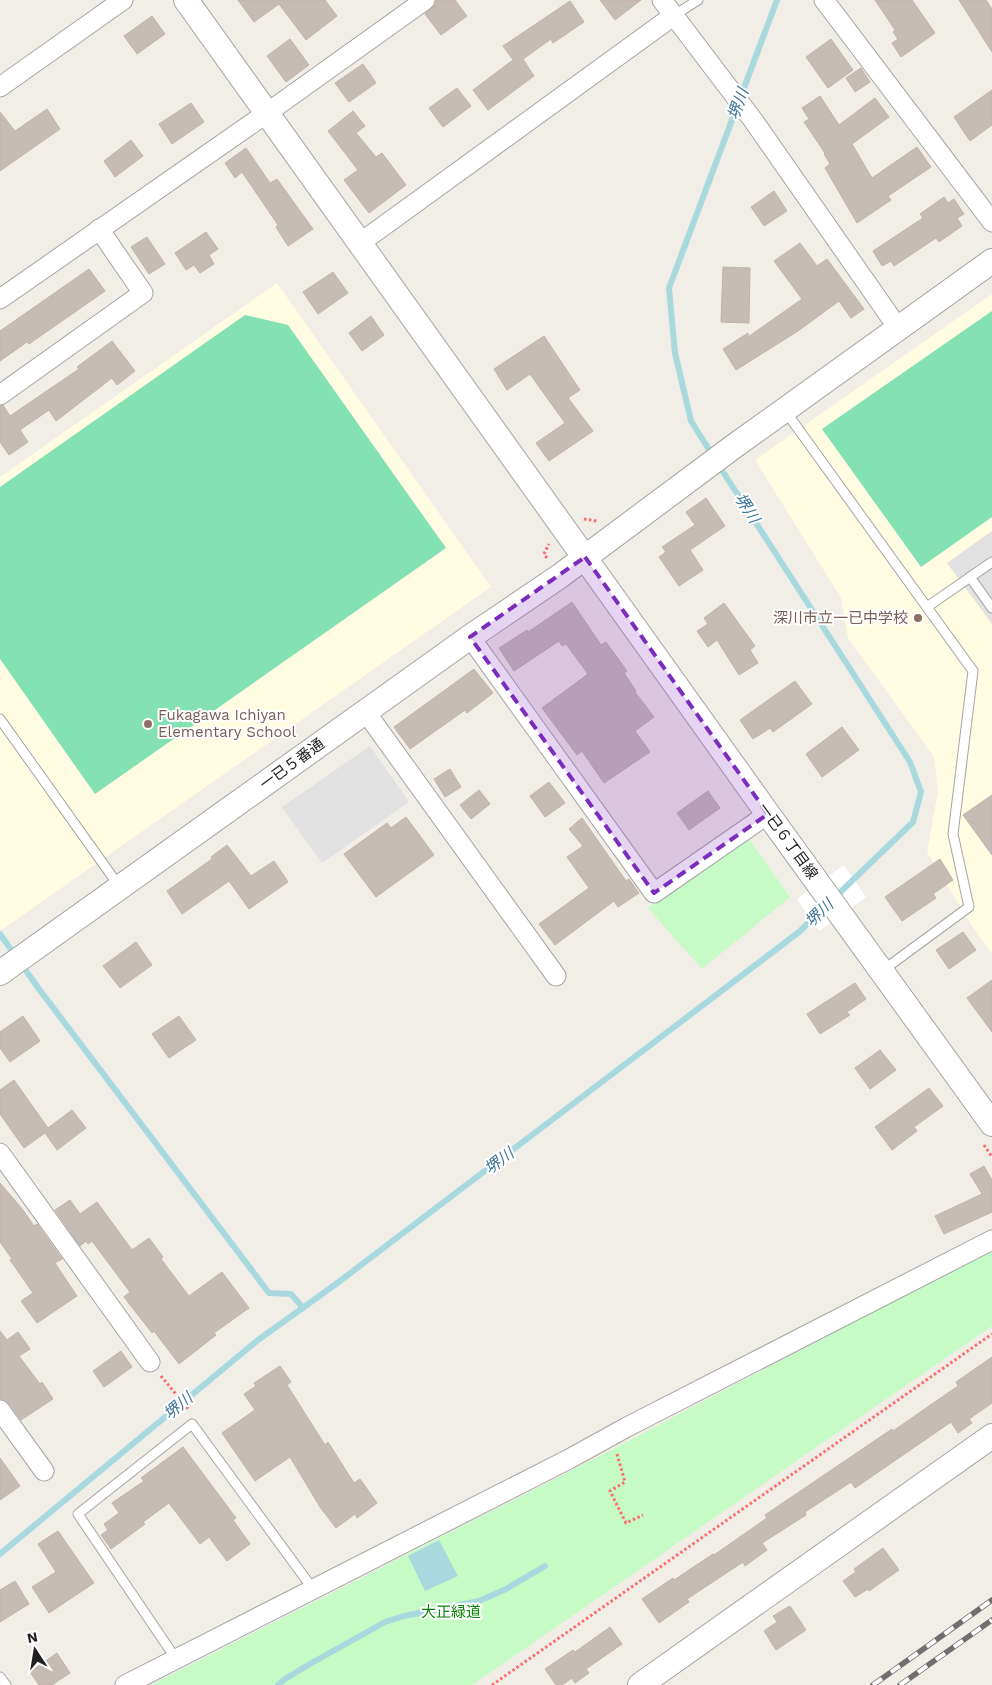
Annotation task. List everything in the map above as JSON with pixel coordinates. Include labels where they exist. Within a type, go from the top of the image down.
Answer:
[{"type":"street","points":[[0,88],[122,0]]},
{"type":"street","points":[[0,299],[267,113],[425,0]]},
{"type":"street","points":[[662,0],[753,120],[898,328]]},
{"type":"street","points":[[824,0],[992,222]]},
{"type":"street","name":"一已６丁目線","points":[[192,2],[267,113],[992,1124]]},
{"type":"street","points":[[360,243],[673,16]]},
{"type":"street","points":[[0,395],[143,293],[99,229]]},
{"type":"street","name":"一已５番通","points":[[0,973],[365,711],[560,576],[733,447],[992,261]]},
{"type":"street","points":[[470,637],[654,893],[768,814]]},
{"type":"street","points":[[365,711],[556,976]]},
{"type":"street","points":[[0,1153],[150,1362]]},
{"type":"street","points":[[125,1685],[992,1240]]},
{"type":"street","points":[[0,1410],[44,1471]]},
{"type":"street","points":[[640,1685],[992,1436]]},
{"type":"lane","points":[[673,16],[698,0]]},
{"type":"lane","points":[[785,411],[973,671],[953,834],[969,908],[882,971]]},
{"type":"lane","points":[[926,607],[992,562]]},
{"type":"lane","points":[[970,577],[992,608]]},
{"type":"lane","points":[[0,719],[120,887]]},
{"type":"lane","points":[[176,1659],[78,1514],[192,1424],[313,1589]]},
{"type":"lane","points":[[0,1677],[6,1685]]},
{"type":"path","points":[[492,1685],[992,1334]]},
{"type":"path","points":[[171,1388],[193,1416]]},
{"type":"path","points":[[608,1456],[616,1453],[625,1482],[610,1491],[626,1523],[643,1515]]},
{"type":"highlighted area","points":[[585,557],[768,814],[654,893],[470,637]]},
{"type":"shaded area","name":"Fukagawa Ichiyan Elementary School","points":[[277,283],[491,587],[0,931],[0,477]]},
{"type":"shaded area","name":"深川市立一已中学校","points":[[992,294],[992,954],[970,923],[927,852],[938,791],[934,757],[848,638],[841,598],[755,460]]},
{"type":"shaded area","points":[[992,531],[992,624],[947,563]]},
{"type":"shaded area","points":[[370,746],[409,802],[322,863],[282,807]]},
{"type":"green space","points":[[992,311],[992,517],[921,567],[822,429]]},
{"type":"green space","name":"Fukagawa Ichiyan Elementary School","points":[[245,315],[288,325],[446,548],[95,794],[0,659],[0,487]]},
{"type":"green space","points":[[748,838],[790,897],[702,969],[648,908]]},
{"type":"green space","name":"大正緑道","points":[[992,1248],[992,1326],[472,1685],[151,1685],[619,1446]]},
{"type":"water","points":[[439,1540],[458,1576],[425,1591],[408,1556]]},
{"type":"pier","points":[[844,865],[866,897],[819,931],[797,899]]},
{"type":"building","points":[[238,0],[325,0],[337,16],[306,40],[279,4],[254,22]]},
{"type":"building","points":[[436,0],[455,0],[467,16],[441,35],[425,14],[435,5]]},
{"type":"building","points":[[600,0],[641,0],[615,20]]},
{"type":"building","points":[[875,0],[912,0],[935,33],[901,57],[892,43],[898,39],[893,32],[895,30]]},
{"type":"building","points":[[959,0],[986,0],[992,9],[992,52]]},
{"type":"building","points":[[570,1],[584,22],[553,43],[551,39],[523,59],[534,76],[488,110],[473,90],[513,60],[503,46]]},
{"type":"building","points":[[152,16],[165,34],[137,54],[124,36]]},
{"type":"building","points":[[290,39],[309,65],[286,82],[267,56]]},
{"type":"building","points":[[831,39],[853,70],[828,88],[806,57]]},
{"type":"building","points":[[363,64],[376,83],[349,102],[335,83]]},
{"type":"building","points":[[861,68],[870,82],[855,92],[846,78]]},
{"type":"building","points":[[457,88],[471,106],[443,127],[429,108]]},
{"type":"building","points":[[992,90],[992,125],[970,141],[954,117]]},
{"type":"building","points":[[820,96],[839,125],[875,98],[889,117],[852,144],[872,178],[917,147],[931,167],[888,196],[891,200],[857,223],[825,168],[830,164],[825,153],[804,122],[809,119],[802,108]]},
{"type":"building","points":[[191,103],[204,122],[172,144],[159,124]]},
{"type":"building","points":[[47,109],[60,129],[0,171],[0,112],[15,131]]},
{"type":"building","points":[[353,111],[365,126],[356,133],[376,157],[382,153],[406,185],[369,213],[344,180],[358,170],[328,131]]},
{"type":"building","points":[[131,140],[143,156],[115,177],[104,161]]},
{"type":"building","points":[[246,148],[270,183],[277,179],[313,229],[288,246],[276,227],[278,225],[242,172],[235,178],[225,163]]},
{"type":"building","points":[[774,191],[787,211],[764,226],[751,207]]},
{"type":"building","points":[[944,197],[948,203],[954,199],[964,214],[957,218],[962,226],[939,242],[936,238],[894,266],[891,261],[882,266],[873,251],[923,218],[920,214]]},
{"type":"building","points":[[206,232],[218,249],[209,255],[214,264],[200,273],[194,265],[186,270],[175,253]]},
{"type":"building","points":[[147,237],[165,264],[149,274],[131,247]]},
{"type":"building","points":[[800,243],[817,266],[827,259],[864,309],[851,318],[839,301],[798,331],[736,370],[723,349],[748,333],[748,337],[802,299],[774,261]]},
{"type":"building","points":[[723,267],[750,268],[749,323],[721,322]]},
{"type":"building","points":[[89,269],[105,291],[29,344],[27,342],[0,361],[0,331]]},
{"type":"building","points":[[333,272],[348,293],[318,314],[303,292]]},
{"type":"building","points":[[371,316],[384,335],[362,351],[349,333]]},
{"type":"building","points":[[544,336],[580,390],[568,398],[593,431],[549,461],[536,443],[565,423],[530,374],[507,390],[494,369]]},
{"type":"building","points":[[112,341],[135,371],[117,385],[112,378],[56,421],[49,410],[20,430],[28,442],[9,455],[0,442],[0,406],[3,405],[10,416],[79,369],[77,367]]},
{"type":"building","points":[[706,498],[725,526],[690,550],[703,570],[679,586],[659,557],[666,552],[662,547],[695,525],[686,512]]},
{"type":"building","points":[[572,602],[601,645],[606,642],[627,671],[624,673],[635,692],[654,717],[635,731],[650,752],[604,783],[582,751],[577,755],[542,708],[588,674],[566,644],[562,646],[559,641],[514,671],[499,648],[527,630],[528,632]]},
{"type":"building","points":[[724,603],[755,646],[750,650],[758,663],[739,675],[717,640],[708,647],[697,631],[708,624],[704,618]]},
{"type":"building","points":[[474,669],[493,693],[467,713],[465,710],[410,749],[394,727]]},
{"type":"building","points":[[795,681],[812,704],[773,732],[770,728],[753,739],[740,720]]},
{"type":"building","points":[[842,727],[859,750],[822,777],[806,754]]},
{"type":"building","points":[[450,769],[461,787],[445,797],[434,779]]},
{"type":"building","points":[[549,782],[565,803],[545,817],[530,796]]},
{"type":"building","points":[[479,790],[490,804],[471,819],[460,805]]},
{"type":"building","points":[[708,791],[720,808],[689,830],[677,813]]},
{"type":"building","points":[[992,795],[992,855],[963,815]]},
{"type":"building","points":[[406,817],[434,855],[376,897],[344,854],[387,823],[391,828]]},
{"type":"building","points":[[582,818],[626,881],[629,879],[639,893],[618,907],[614,901],[555,945],[539,924],[589,888],[567,857],[583,846],[569,829]]},
{"type":"building","points":[[227,845],[251,876],[274,861],[288,882],[249,909],[229,881],[182,914],[167,891],[212,859],[211,857]]},
{"type":"building","points":[[940,859],[953,880],[933,894],[936,898],[902,921],[885,897]]},
{"type":"building","points":[[963,932],[976,950],[949,969],[936,950]]},
{"type":"building","points":[[136,942],[152,965],[120,988],[103,966]]},
{"type":"building","points":[[992,980],[992,1032],[967,998]]},
{"type":"building","points":[[855,983],[866,999],[847,1012],[850,1015],[820,1034],[807,1014]]},
{"type":"building","points":[[23,1016],[40,1041],[10,1062],[0,1048],[0,1032]]},
{"type":"building","points":[[179,1016],[196,1040],[169,1058],[152,1034]]},
{"type":"building","points":[[880,1050],[896,1070],[870,1089],[855,1068]]},
{"type":"building","points":[[14,1080],[48,1128],[72,1110],[86,1128],[57,1150],[45,1133],[24,1148],[0,1114],[0,1090]]},
{"type":"building","points":[[929,1088],[943,1106],[914,1127],[917,1131],[892,1150],[875,1127]]},
{"type":"building","points":[[984,1166],[992,1180],[992,1212],[944,1234],[935,1216],[982,1194],[970,1174]]},
{"type":"building","points":[[0,1183],[34,1226],[37,1224],[62,1259],[55,1263],[77,1296],[37,1323],[21,1301],[33,1293],[0,1242]]},
{"type":"building","points":[[70,1200],[80,1214],[97,1202],[132,1250],[149,1238],[163,1257],[161,1259],[189,1296],[222,1272],[249,1308],[214,1333],[216,1335],[179,1364],[154,1331],[152,1333],[124,1297],[130,1292],[92,1241],[88,1244],[86,1241],[80,1246],[55,1210]]},
{"type":"building","points":[[0,1331],[7,1340],[18,1332],[30,1349],[19,1356],[40,1384],[42,1382],[53,1399],[21,1420],[9,1403],[0,1399]]},
{"type":"building","points":[[121,1351],[132,1367],[104,1387],[93,1371]]},
{"type":"building","points":[[992,1357],[992,1403],[969,1419],[972,1423],[958,1433],[951,1422],[855,1488],[851,1482],[805,1512],[806,1515],[762,1543],[767,1550],[745,1566],[743,1562],[687,1599],[689,1602],[659,1623],[642,1599],[673,1578],[674,1580],[714,1555],[767,1518],[765,1515],[958,1386],[956,1382]]},
{"type":"building","points":[[280,1366],[291,1382],[287,1385],[325,1445],[328,1442],[354,1483],[360,1479],[377,1503],[357,1518],[355,1514],[336,1528],[320,1507],[290,1457],[255,1481],[222,1433],[255,1410],[244,1394],[256,1386],[254,1383]]},
{"type":"building","points":[[183,1447],[236,1518],[233,1520],[250,1544],[227,1561],[209,1537],[200,1544],[169,1503],[143,1522],[145,1524],[111,1549],[101,1535],[108,1530],[104,1524],[119,1513],[112,1503],[144,1481],[141,1478]]},
{"type":"building","points":[[0,1458],[20,1486],[0,1500]]},
{"type":"building","points":[[58,1531],[94,1583],[49,1613],[32,1587],[56,1572],[38,1544]]},
{"type":"building","points":[[883,1548],[899,1570],[869,1591],[868,1589],[855,1597],[843,1581],[856,1572],[854,1569]]},
{"type":"building","points":[[15,1581],[29,1604],[0,1622],[0,1590]]},
{"type":"building","points":[[790,1606],[806,1630],[776,1650],[764,1631],[777,1622],[773,1616]]},
{"type":"building","points":[[610,1627],[622,1644],[586,1669],[589,1673],[575,1683],[572,1678],[562,1685],[556,1685],[545,1669],[573,1650],[575,1652]]},
{"type":"building","points":[[57,1653],[70,1673],[52,1685],[39,1685],[30,1672]]},
{"type":"waterway","name":"堺川","points":[[713,456],[691,421],[675,353],[669,288],[777,0]]},
{"type":"waterway","name":"堺川","points":[[0,1554],[258,1340],[336,1284],[799,932],[913,822],[921,792],[910,762],[718,464]]},
{"type":"waterway","points":[[0,934],[39,989],[269,1293],[291,1294],[303,1308]]},
{"type":"waterway","points":[[278,1685],[308,1665],[385,1622],[404,1616],[479,1601],[506,1589],[545,1566]]},
{"type":"railway","points":[[873,1685],[992,1600]]},
{"type":"railway","points":[[900,1685],[992,1620]]},
{"type":"place","name":"深川市立一已中学校","points":[[918,618]]},
{"type":"place","name":"Fukagawa Ichiyan Elementary School","points":[[148,724]]}]
